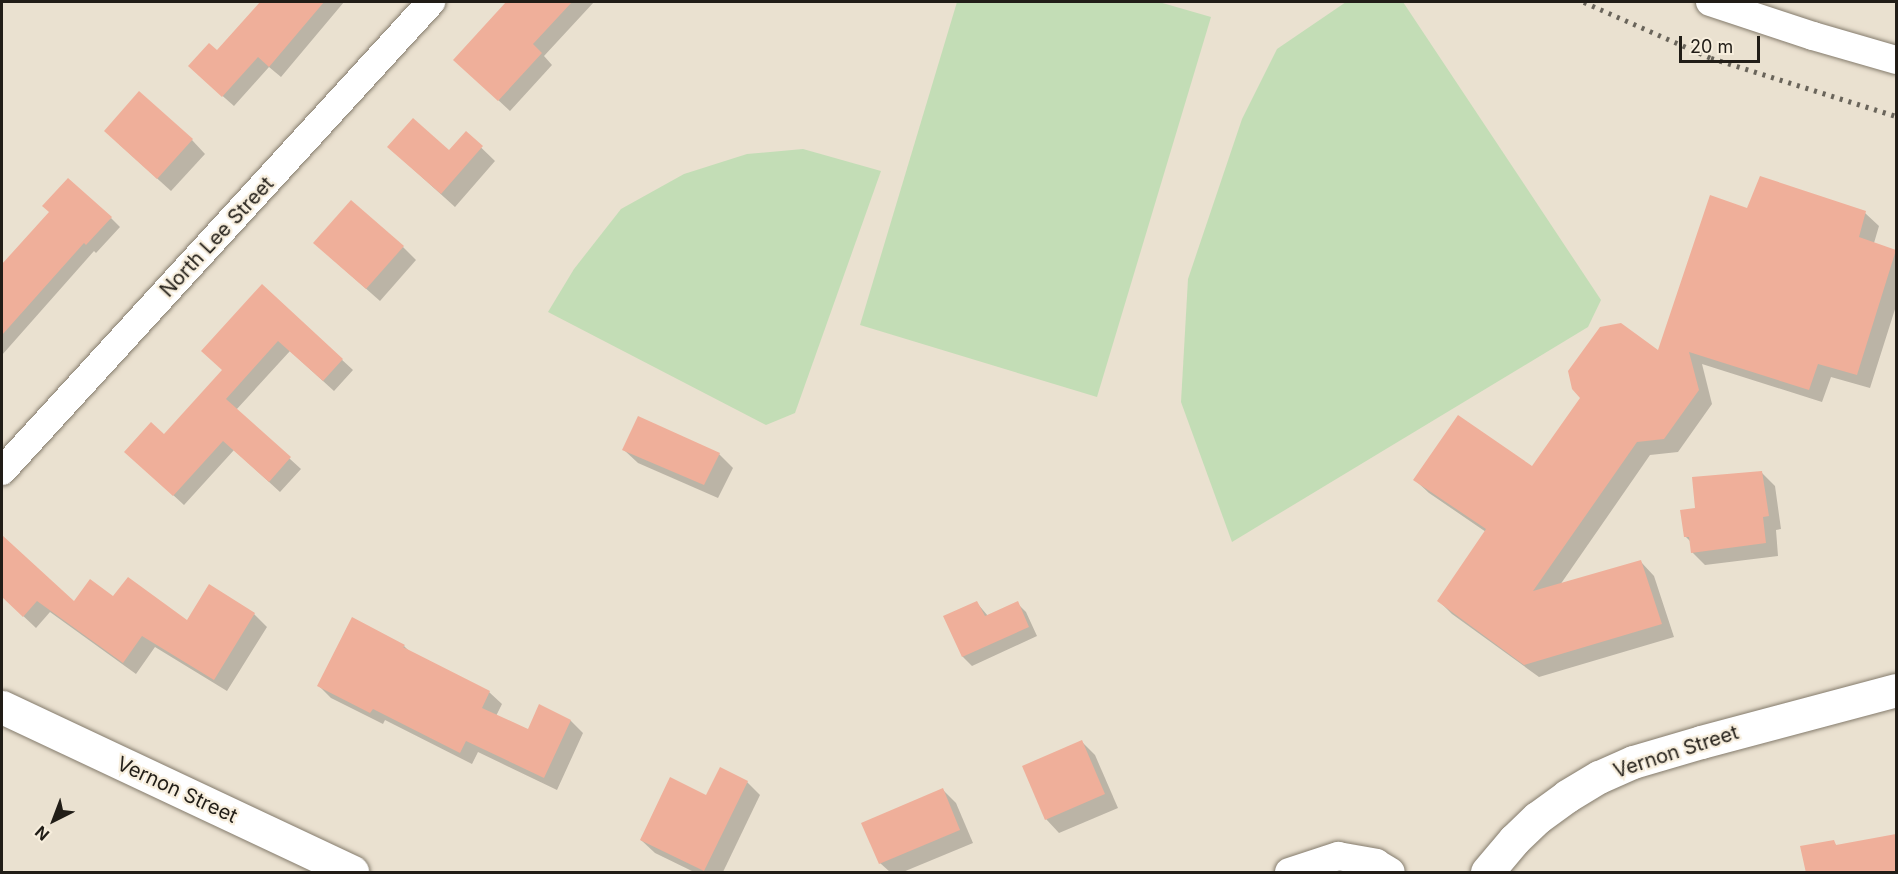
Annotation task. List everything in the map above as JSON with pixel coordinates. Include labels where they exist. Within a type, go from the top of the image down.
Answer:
[{"type":"street","name":"North Lee Street","points":[[2,471],[431,2]]},
{"type":"street","points":[[1710,2],[1896,60]]},
{"type":"street","name":"Vernon Street","points":[[1486,873],[1514,840],[1537,818],[1567,796],[1599,777],[1633,762],[1701,742],[1896,690]]},
{"type":"street","name":"Vernon Street","points":[[2,707],[352,873]]},
{"type":"street","points":[[1289,873],[1338,856],[1376,862],[1391,873]]},
{"type":"green space","points":[[957,2],[1159,2],[1211,17],[1097,397],[860,325]]},
{"type":"green space","points":[[1346,2],[1403,2],[1601,300],[1588,327],[1232,542],[1181,402],[1188,279],[1242,119],[1277,49]]},
{"type":"green space","points":[[803,149],[881,171],[795,413],[766,425],[548,312],[574,269],[621,209],[684,174],[747,154]]},
{"type":"building","points":[[260,2],[324,2],[269,67],[258,57],[222,97],[188,66],[209,43],[217,50]]},
{"type":"building","points":[[506,2],[572,2],[533,44],[542,53],[498,101],[453,60]]},
{"type":"building","points":[[139,91],[193,139],[157,179],[104,131]]},
{"type":"building","points":[[413,118],[449,150],[466,131],[483,146],[441,194],[387,147]]},
{"type":"building","points":[[1760,176],[1866,211],[1859,237],[1896,250],[1857,375],[1818,364],[1809,390],[1689,352],[1699,390],[1664,439],[1637,442],[1533,591],[1641,560],[1662,624],[1524,665],[1437,601],[1486,529],[1413,480],[1458,415],[1532,466],[1580,398],[1572,389],[1568,371],[1600,327],[1621,323],[1658,350],[1710,195],[1747,208]]},
{"type":"building","points":[[68,178],[112,217],[86,245],[84,243],[2,335],[2,264],[49,212],[42,206]]},
{"type":"building","points":[[351,200],[404,246],[366,289],[313,243]]},
{"type":"building","points":[[262,284],[343,359],[323,381],[278,341],[226,399],[291,457],[269,482],[223,441],[173,496],[124,452],[151,422],[164,434],[222,370],[201,351]]},
{"type":"building","points":[[638,416],[720,453],[704,485],[622,450]]},
{"type":"building","points":[[1762,471],[1769,516],[1763,517],[1766,543],[1691,553],[1689,537],[1684,537],[1680,510],[1695,508],[1692,477]]},
{"type":"building","points":[[2,535],[74,601],[90,579],[113,596],[128,577],[187,620],[209,584],[255,613],[214,680],[142,636],[123,663],[37,601],[23,617],[2,597]]},
{"type":"building","points":[[977,601],[985,616],[1018,601],[1029,627],[962,657],[943,616]]},
{"type":"building","points":[[352,617],[405,645],[403,647],[490,691],[482,708],[528,729],[539,704],[571,720],[544,778],[466,741],[460,753],[373,709],[370,713],[317,686]]},
{"type":"building","points":[[1082,740],[1105,794],[1045,820],[1022,766]]},
{"type":"building","points":[[720,767],[748,781],[704,871],[640,840],[670,777],[706,795]]},
{"type":"building","points":[[943,788],[960,830],[879,864],[861,823]]},
{"type":"building","points":[[1896,834],[1896,873],[1806,873],[1800,846],[1834,840],[1836,845]]},
{"type":"railway","points":[[1584,2],[1711,58],[1896,116]]}]
